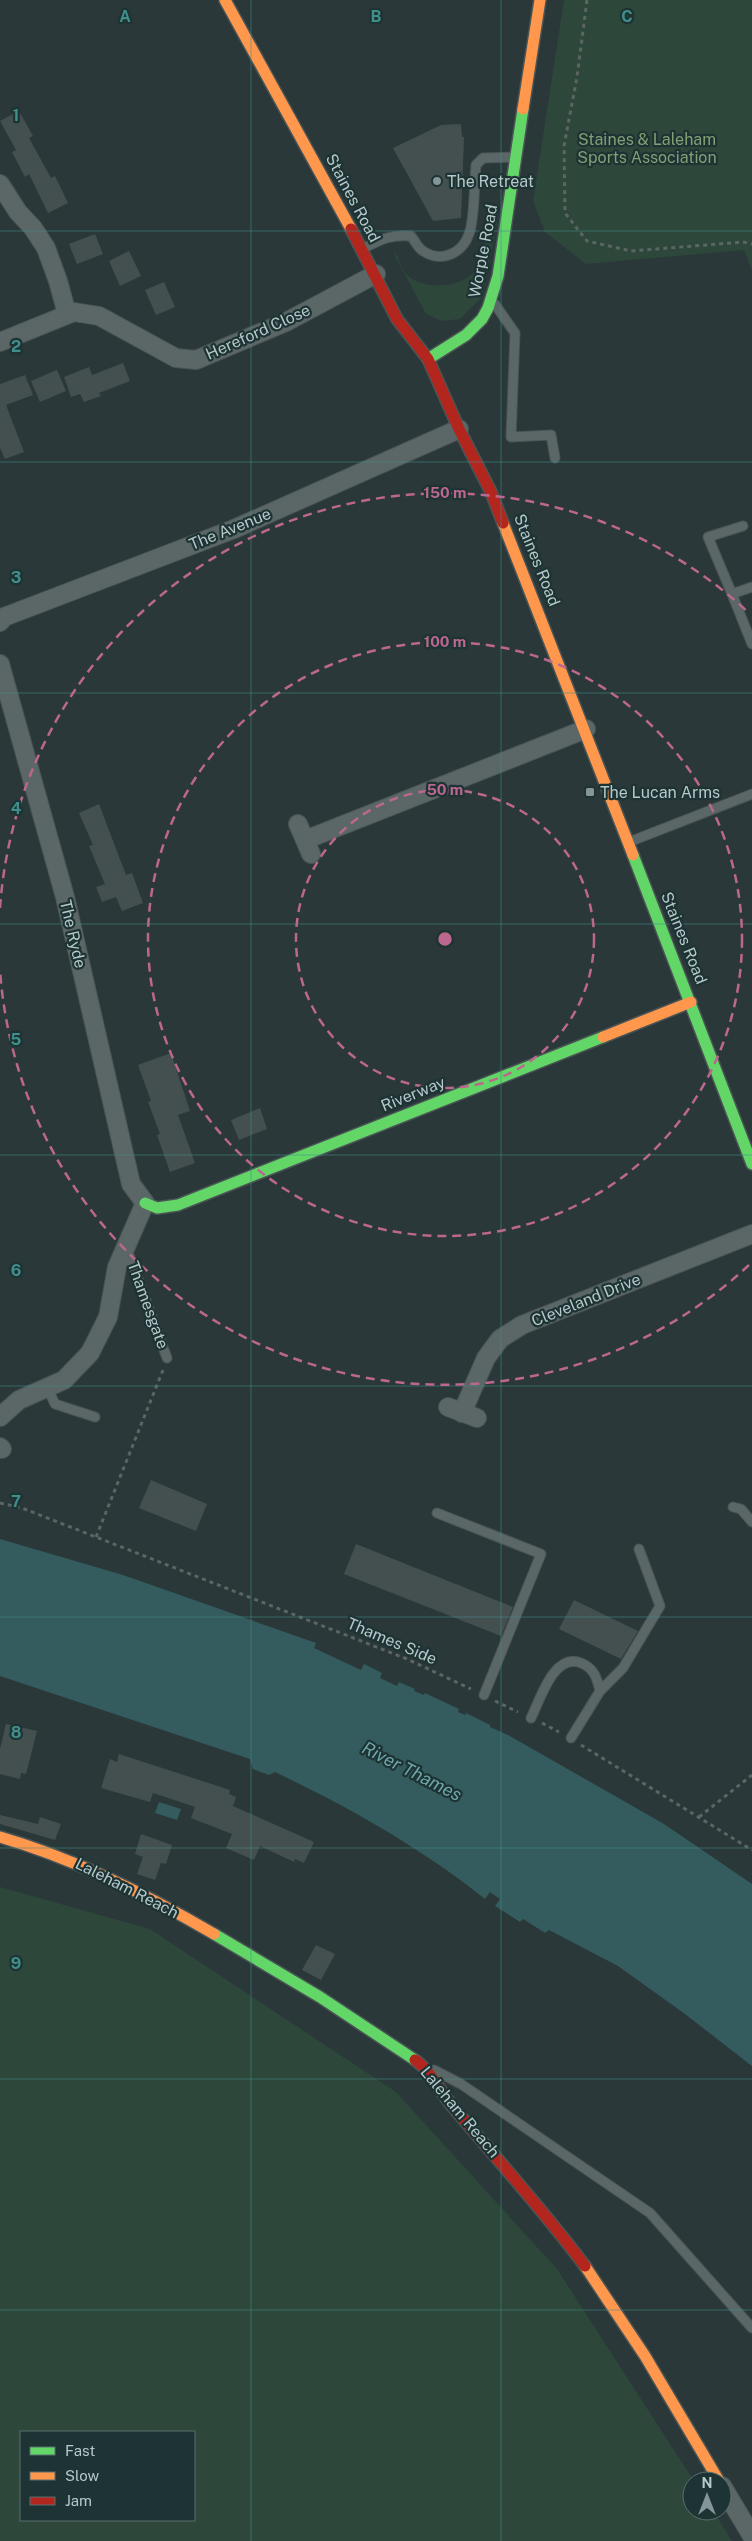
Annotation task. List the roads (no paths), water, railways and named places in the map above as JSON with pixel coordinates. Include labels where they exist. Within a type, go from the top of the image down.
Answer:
[{"type":"street","name":"Staines Road","points":[[225,0],[376,274],[396,319],[428,359],[459,429],[492,492],[692,1002],[752,1164]]},
{"type":"street","name":"Worple Road","points":[[428,359],[463,340],[483,319],[492,301],[498,276],[540,0]]},
{"type":"street","points":[[0,184],[46,248],[67,314]]},
{"type":"street","name":"Hereford Close","points":[[0,342],[74,312],[99,316],[176,358],[196,360],[286,322],[376,274]]},
{"type":"street","name":"The Avenue","points":[[0,622],[4,617],[234,528],[459,429]]},
{"type":"street","name":"The Ryde","points":[[0,664],[65,897],[131,1184],[145,1203]]},
{"type":"street","points":[[305,839],[586,729]]},
{"type":"street","name":"Riverway","points":[[145,1203],[157,1208],[178,1205],[692,1002]]},
{"type":"street","name":"Thamesgate","points":[[0,1417],[19,1400],[64,1380],[90,1354],[108,1317],[117,1267],[125,1245],[145,1203]]},
{"type":"street","name":"Cleveland Drive","points":[[463,1413],[486,1358],[500,1339],[522,1325],[752,1234]]},
{"type":"street","name":"Laleham Reach","points":[[0,1837],[34,1846],[80,1864],[148,1896],[268,1965],[424,2066],[432,2080],[451,2104],[523,2186],[564,2238],[662,2385],[713,2471]]},
{"type":"street","points":[[732,2503],[752,2536]]},
{"type":"lane","points":[[362,249],[386,237],[411,236],[421,250],[429,254],[441,257],[452,255],[462,246],[470,234],[478,160],[482,158],[515,157]]},
{"type":"lane","points":[[492,301],[515,333],[511,437],[551,435],[554,458]]},
{"type":"lane","points":[[743,526],[708,538],[752,644]]},
{"type":"lane","points":[[732,594],[752,587]]},
{"type":"lane","points":[[629,842],[752,794]]},
{"type":"lane","name":"Thamesgate","points":[[125,1245],[167,1358]]},
{"type":"lane","points":[[47,1387],[55,1404],[94,1417]]},
{"type":"lane","points":[[733,1507],[741,1509],[752,1522]]},
{"type":"lane","points":[[437,1513],[541,1554],[484,1696]]},
{"type":"lane","points":[[571,1738],[600,1690],[623,1668],[660,1606],[639,1549]]},
{"type":"lane","points":[[530,1718],[552,1675],[565,1662],[575,1660],[589,1666],[597,1678],[600,1690]]},
{"type":"lane","points":[[424,2066],[461,2084],[650,2213],[752,2328]]},
{"type":"water","name":"River Thames","points":[[0,1539],[123,1575],[316,1643],[314,1648],[361,1670],[364,1664],[382,1673],[380,1678],[397,1686],[399,1682],[424,1695],[425,1693],[459,1709],[458,1712],[465,1715],[466,1713],[508,1735],[664,1824],[752,1884],[752,2066],[685,2014],[618,1966],[549,1930],[545,1933],[523,1919],[520,1922],[495,1906],[500,1899],[490,1892],[485,1899],[461,1880],[410,1846],[330,1799],[275,1772],[269,1775],[253,1769],[250,1759],[0,1676]]},
{"type":"water","points":[[159,1802],[181,1809],[177,1820],[155,1813]]},
{"type":"place","name":"The Retreat","points":[[437,181]]},
{"type":"place","name":"The Lucan Arms","points":[[590,792]]},
{"type":"park label","name":"Staines & Laleham Sports Association","points":[[647,148]]}]
